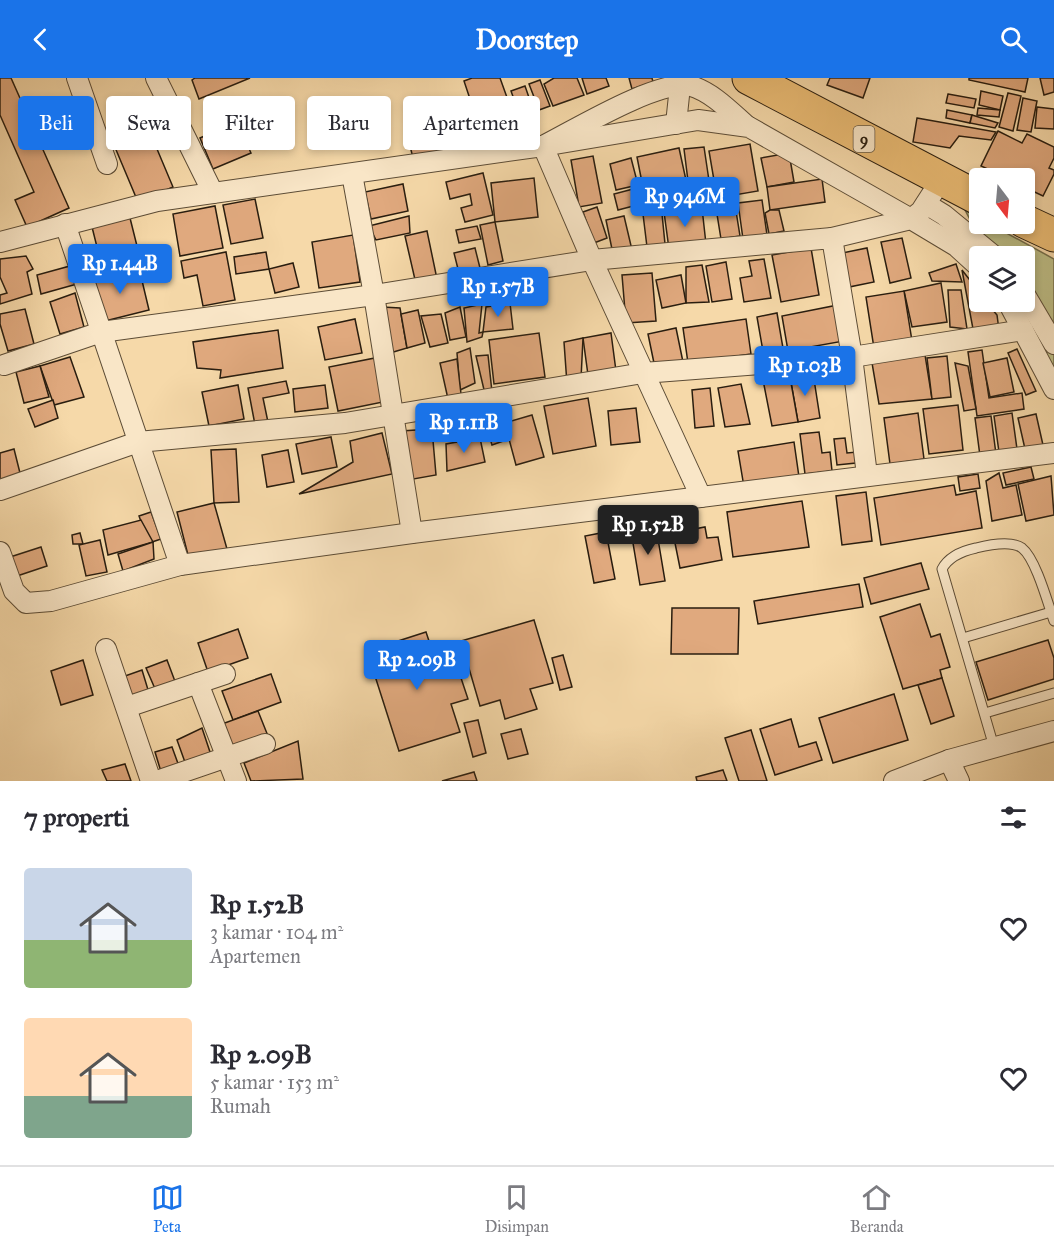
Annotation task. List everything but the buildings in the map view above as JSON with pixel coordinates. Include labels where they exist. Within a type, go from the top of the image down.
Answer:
[{"type":"highway","name":"9","points":[[749,78],[934,192],[969,197]]},
{"type":"highway","points":[[1035,226],[1054,235]]},
{"type":"street","points":[[77,78],[107,164]]},
{"type":"street","points":[[156,78],[213,193]]},
{"type":"street","points":[[676,124],[680,86]]},
{"type":"street","points":[[543,146],[644,95],[680,86],[692,86],[720,102],[749,128],[911,219],[956,246],[969,258]]},
{"type":"street","points":[[0,242],[157,201],[543,146],[698,120],[749,128]]},
{"type":"street","points":[[543,146],[591,260],[701,497]]},
{"type":"street","points":[[352,174],[412,533]]},
{"type":"street","points":[[4,365],[101,332],[374,295],[591,260],[832,238],[911,219],[934,192],[944,214],[982,246]]},
{"type":"street","points":[[65,224],[180,565]]},
{"type":"street","points":[[832,238],[852,357],[867,475]]},
{"type":"street","points":[[1013,312],[1054,389]]},
{"type":"street","points":[[1035,312],[1054,344]]},
{"type":"street","points":[[0,490],[138,442],[345,423],[393,413],[643,373],[852,357],[1023,330]]},
{"type":"street","points":[[0,552],[14,591],[26,603],[51,601],[180,565],[412,533],[1054,453]]},
{"type":"street","points":[[106,649],[151,781]]},
{"type":"street","points":[[127,708],[225,674]]},
{"type":"street","points":[[198,683],[236,781]]},
{"type":"street","points":[[894,781],[949,760],[1054,731]]},
{"type":"street","points":[[157,781],[265,744]]},
{"type":"street","points":[[949,760],[959,781]]},
{"type":"lane","points":[[963,638],[1053,617],[1031,561],[1022,548],[1011,545],[968,550],[947,560],[942,569],[994,747]]},
{"type":"lane","points":[[985,713],[1054,693]]},
{"type":"green space","points":[[978,234],[1008,234],[1030,246],[984,246]]},
{"type":"green space","points":[[1035,249],[1054,259],[1054,378],[1031,336],[1026,312],[1035,312]]}]
